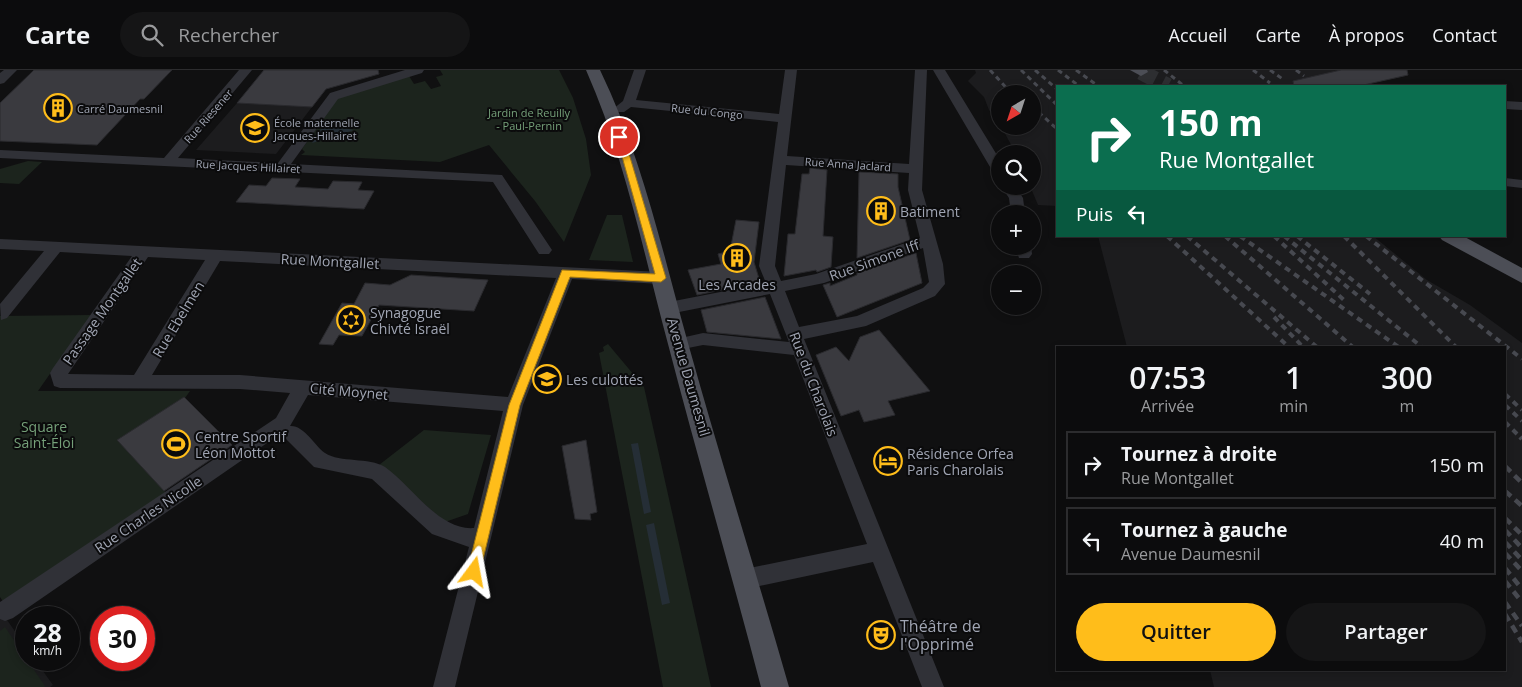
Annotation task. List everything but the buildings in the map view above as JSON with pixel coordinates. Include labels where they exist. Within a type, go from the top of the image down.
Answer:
[{"type":"main road","name":"Avenue Daumesnil","points":[[593,70],[611,110],[632,174],[775,687]]},
{"type":"main road","points":[[1450,237],[1522,276]]},
{"type":"street","points":[[0,80],[11,70]]},
{"type":"street","name":"Rue Riesener","points":[[168,162],[246,70]]},
{"type":"street","points":[[282,167],[334,96],[418,70]]},
{"type":"street","points":[[611,110],[623,108],[629,103],[640,70]]},
{"type":"street","name":"Rue du Charolais","points":[[792,70],[767,266],[933,687]]},
{"type":"street","points":[[678,344],[703,339],[787,349],[797,341],[860,322],[929,292],[937,284],[935,264],[916,190],[915,169],[921,70]]},
{"type":"street","points":[[939,70],[991,157]]},
{"type":"street","name":"Rue du Congo","points":[[629,103],[786,119]]},
{"type":"street","points":[[1506,105],[1522,106]]},
{"type":"street","name":"Rue Jacques Hillairet","points":[[0,154],[497,178],[544,250]]},
{"type":"street","name":"Rue Anna Jaclard","points":[[780,160],[915,169]]},
{"type":"street","points":[[1506,182],[1522,184]]},
{"type":"street","name":"Rue Simone Iff","points":[[669,308],[774,286],[818,279],[929,240]]},
{"type":"street","name":"Rue Montgallet","points":[[0,244],[661,278]]},
{"type":"street","points":[[1,314],[56,247]]},
{"type":"street","name":"Passage Montgallet","points":[[62,369],[143,252]]},
{"type":"street","name":"Rue Ebelmen","points":[[139,382],[216,255]]},
{"type":"street","points":[[444,687],[514,405],[566,273]]},
{"type":"street","name":"Cité Moynet","points":[[62,369],[58,376],[60,381],[63,382],[240,382],[514,405]]},
{"type":"street","name":"Rue Charles Nicolle","points":[[5,611],[282,423],[303,387]]},
{"type":"street","points":[[292,433],[321,461],[377,472],[438,528],[461,536],[482,537]]},
{"type":"street","points":[[746,579],[880,551]]},
{"type":"shaded area","points":[[975,70],[1398,70],[1406,76],[1364,85],[1056,85],[1056,206],[1038,205],[1034,195],[1041,195],[1041,145],[1011,145],[1006,135],[1041,135],[1041,85],[991,85],[991,113],[984,97],[968,81],[976,73]]},
{"type":"shaded area","name":"École maternelle Jacques-Hillairet","points":[[237,103],[312,107],[276,154],[196,150]]},
{"type":"shaded area","points":[[324,124],[354,130],[312,143]]},
{"type":"shaded area","points":[[1098,237],[1374,237],[1427,280],[1470,305],[1522,343],[1522,687],[1214,687],[1210,671],[1506,671],[1506,346],[1127,346]]},
{"type":"shaded area","points":[[638,443],[651,512],[644,514],[631,444]]},
{"type":"shaded area","points":[[654,523],[670,603],[662,605],[646,525]]},
{"type":"shaded area","points":[[0,610],[15,631],[15,671],[43,671],[53,685],[50,687],[0,687]]},
{"type":"green space","name":"Jardin de Reuilly - Paul-Pernin","points":[[440,70],[559,70],[573,98],[586,139],[591,175],[564,242],[535,201],[489,145],[440,162],[301,155],[305,152],[302,149],[339,95],[409,76],[414,84],[425,81],[431,89],[441,86],[436,77],[443,75]]},
{"type":"green space","points":[[28,161],[42,162],[19,184],[0,183],[0,169]]},
{"type":"green space","points":[[607,215],[622,215],[633,262],[589,260]]},
{"type":"green space","name":"Square Saint-Éloi","points":[[91,315],[38,391],[190,391],[185,398],[117,440],[168,495],[6,606],[0,597],[0,316]]},
{"type":"green space","points":[[608,344],[644,387],[711,687],[663,687],[599,353],[604,351],[603,347]]},
{"type":"green space","points":[[424,430],[491,435],[468,514],[445,522],[379,465]]},
{"type":"green space","points":[[5,627],[15,642],[15,671],[35,671],[44,687],[0,687],[0,631]]},
{"type":"tunnel","points":[[1141,72],[1166,85]]},
{"type":"railway","points":[[990,70],[1004,85]]},
{"type":"railway","points":[[1021,70],[1056,104]]},
{"type":"railway","points":[[1035,70],[1056,88]]},
{"type":"railway","points":[[1058,70],[1078,85]]},
{"type":"railway","points":[[1076,70],[1097,85]]},
{"type":"railway","points":[[1164,70],[1183,85]]},
{"type":"railway","points":[[1253,70],[1270,83]]},
{"type":"railway","points":[[1270,70],[1284,80]]},
{"type":"railway","points":[[1296,70],[1304,76]]},
{"type":"railway","points":[[1041,114],[1056,128]]},
{"type":"railway","points":[[1168,237],[1288,346]]},
{"type":"railway","points":[[1188,237],[1316,346]]},
{"type":"railway","points":[[1226,237],[1352,346]]},
{"type":"railway","points":[[1241,237],[1397,346]]},
{"type":"railway","points":[[1275,237],[1344,300]]},
{"type":"railway","points":[[1285,237],[1421,346]]},
{"type":"railway","points":[[1298,237],[1370,294]]},
{"type":"railway","points":[[1345,237],[1455,346]]},
{"type":"railway","points":[[1367,237],[1506,346]]},
{"type":"railway","points":[[1274,317],[1302,346]]},
{"type":"railway","points":[[1506,346],[1522,359]]},
{"type":"railway","points":[[1506,395],[1522,410]]},
{"type":"railway","points":[[1506,406],[1522,421]]},
{"type":"railway","points":[[1506,423],[1522,439]]},
{"type":"railway","points":[[1506,467],[1522,483]]},
{"type":"railway","points":[[1506,492],[1522,506]]},
{"type":"railway","points":[[1506,519],[1522,535]]},
{"type":"railway","points":[[1506,531],[1522,548]]},
{"type":"railway","points":[[1506,543],[1522,560]]},
{"type":"railway","points":[[1506,554],[1522,571]]},
{"type":"railway","points":[[1506,569],[1522,589]]},
{"type":"railway","points":[[1506,582],[1522,602]]},
{"type":"railway","points":[[1506,603],[1522,626]]},
{"type":"railway","points":[[1506,616],[1522,642]]},
{"type":"place","name":"Carré Daumesnil","points":[[58,108]]},
{"type":"place","name":"École maternelle Jacques-Hillairet","points":[[255,128]]},
{"type":"place","name":"Batiment","points":[[881,211]]},
{"type":"place","name":"Les Arcades","points":[[737,258]]},
{"type":"place","name":"Synagogue Chivté Israël","points":[[351,320]]},
{"type":"place","name":"Les culottés","points":[[547,379]]},
{"type":"place","name":"Centre Sportif Léon Mottot","points":[[176,444]]},
{"type":"place","name":"Résidence Orfea Paris Charolais","points":[[888,461]]},
{"type":"place","name":"Théâtre de l'Opprimé","points":[[881,635]]},
{"type":"route","points":[[474,572],[514,405],[566,273],[661,278],[632,174],[619,137]]}]
